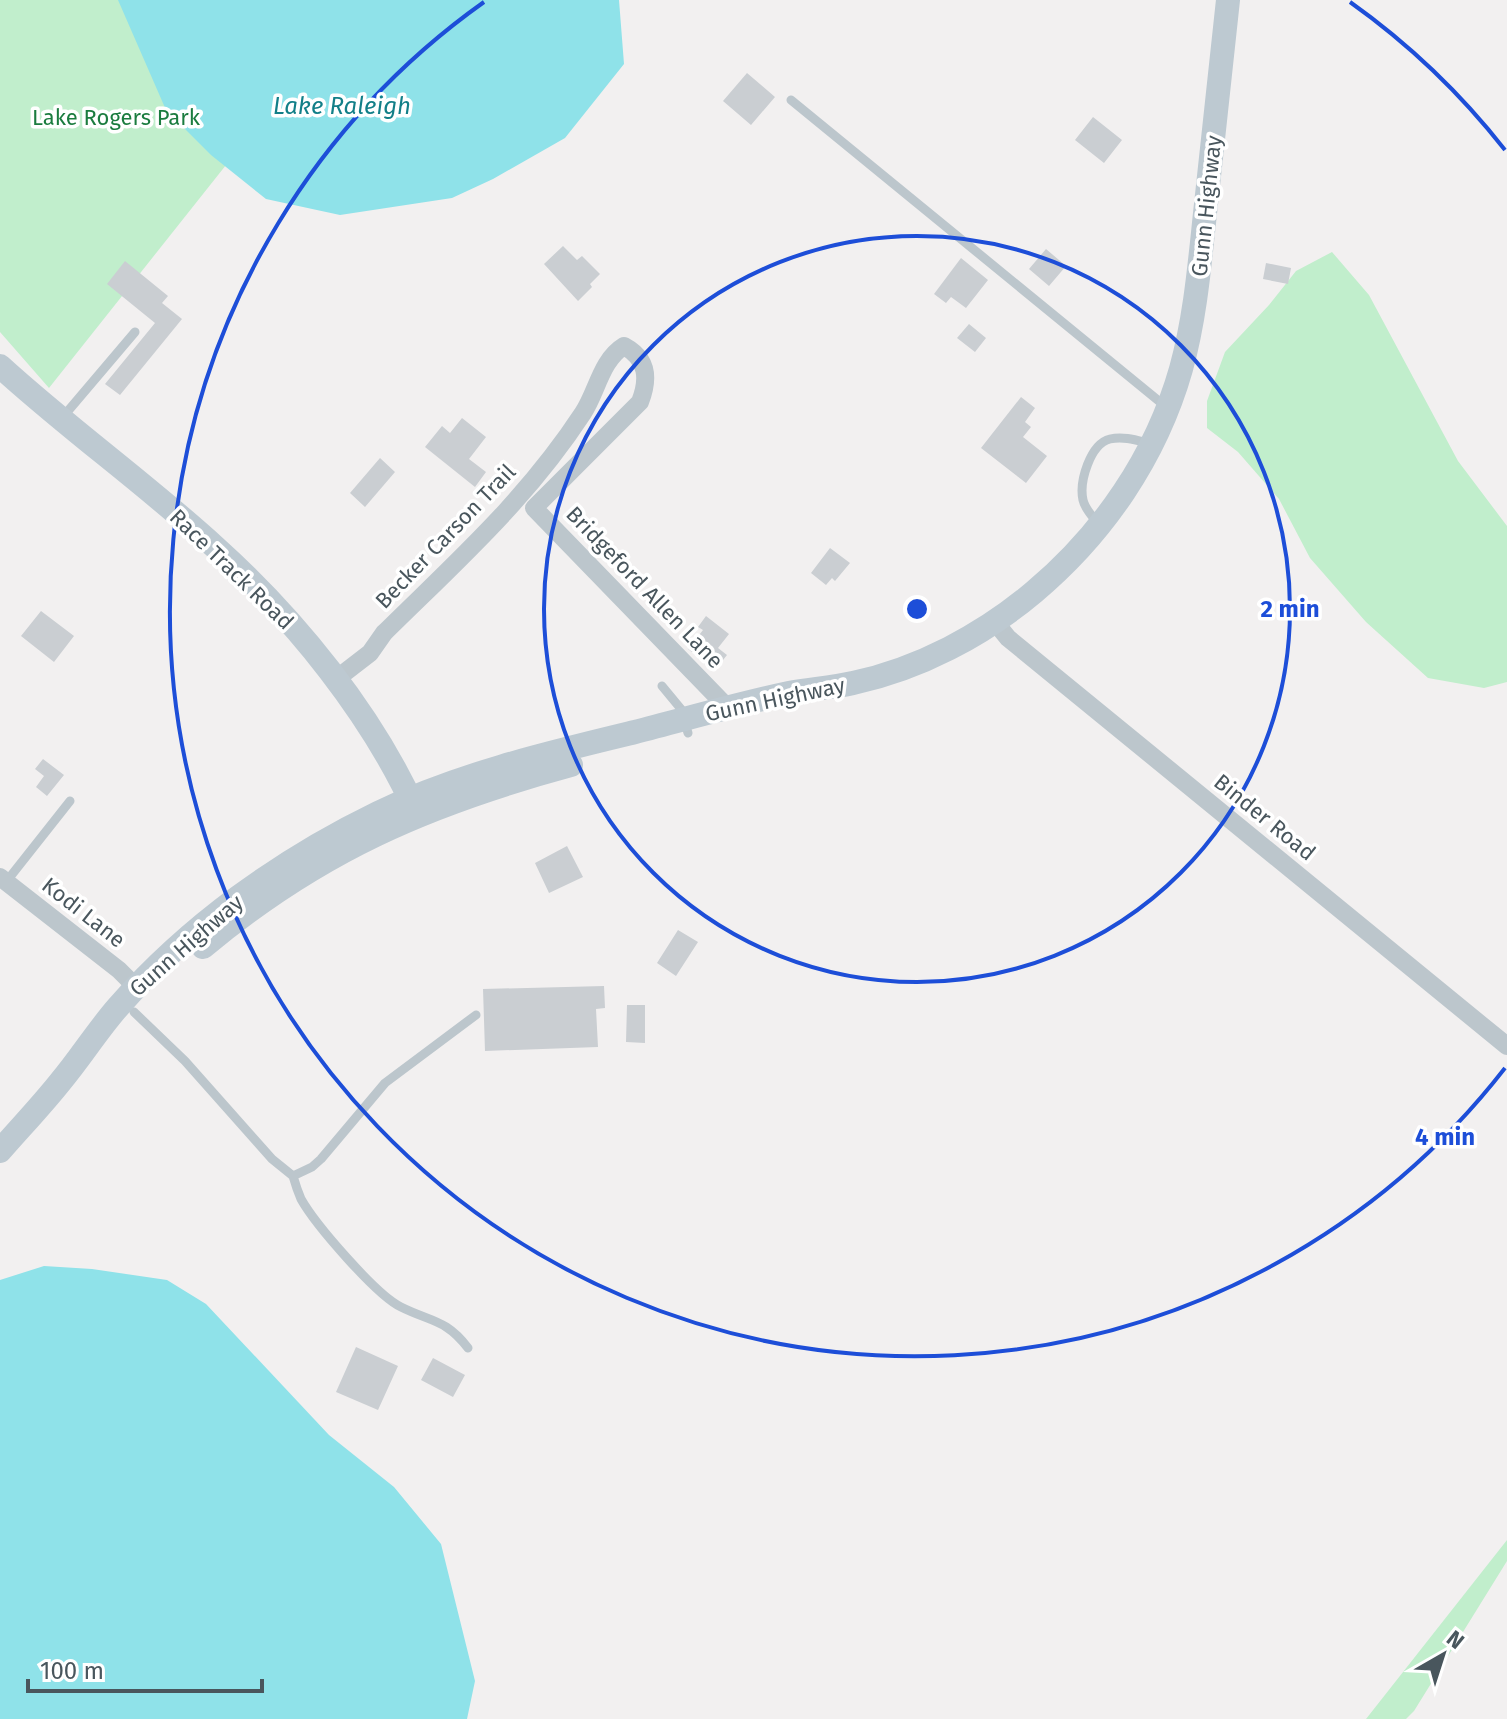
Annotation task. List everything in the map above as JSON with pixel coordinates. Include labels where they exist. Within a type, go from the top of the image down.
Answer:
[{"type":"main road","name":"Gunn Highway","points":[[0,1151],[60,1083],[136,987],[204,924],[258,883],[342,832],[414,807],[520,762],[686,726],[728,708],[790,693],[854,683],[923,660],[995,622],[1049,580],[1100,525],[1123,494],[1152,444],[1181,368],[1196,289],[1228,0]]},
{"type":"main road","name":"Race Track Road","points":[[0,366],[236,566],[281,613],[335,680],[373,734],[414,807]]},
{"type":"main road","points":[[686,726],[795,705],[854,683]]},
{"type":"main road","points":[[60,1083],[190,958],[284,886],[414,807]]},
{"type":"street","name":"Becker Carson Trail","points":[[335,680],[370,653],[384,633],[501,519],[550,461],[577,422],[615,352],[624,346],[635,352]]},
{"type":"street","name":"Bridgeford Allen Lane","points":[[635,352],[642,361],[647,385],[640,402],[534,508],[728,708]]},
{"type":"street","name":"Binder Road","points":[[995,622],[1020,648],[1507,1046]]},
{"type":"street","name":"Kodi Lane","points":[[3,880],[119,970],[136,987]]},
{"type":"lane","points":[[791,100],[1167,408]]},
{"type":"lane","points":[[62,418],[135,332]]},
{"type":"lane","points":[[1100,525],[1086,508],[1083,499],[1086,473],[1098,445],[1109,439],[1122,438],[1152,444]]},
{"type":"lane","points":[[662,686],[676,701],[686,726]]},
{"type":"lane","points":[[3,880],[70,801]]},
{"type":"lane","points":[[134,1012],[185,1061],[272,1159],[293,1176],[301,1200],[340,1251],[398,1306],[454,1330],[468,1348]]},
{"type":"lane","points":[[293,1176],[321,1159],[385,1083],[476,1015]]},
{"type":"green space","name":"Lake Rogers Park","points":[[0,0],[357,0],[49,388],[0,332]]},
{"type":"green space","points":[[1332,252],[1369,295],[1458,461],[1507,526],[1507,682],[1484,688],[1428,678],[1366,622],[1310,558],[1279,499],[1238,452],[1207,428],[1207,401],[1225,352],[1296,271]]},
{"type":"green space","points":[[1507,1540],[1507,1561],[1414,1711],[1406,1719],[1366,1719]]},
{"type":"water","name":"Lake Raleigh","points":[[118,0],[619,0],[624,64],[565,138],[493,179],[452,198],[340,215],[266,199],[211,155],[166,110]]},
{"type":"water","points":[[44,1266],[92,1269],[167,1280],[206,1304],[329,1435],[394,1487],[441,1544],[475,1681],[467,1719],[0,1719],[0,1280]]},
{"type":"building","points":[[747,73],[775,97],[751,125],[723,101]]},
{"type":"building","points":[[1093,117],[1122,140],[1104,163],[1075,140]]},
{"type":"building","points":[[563,246],[577,260],[582,256],[600,274],[578,301],[544,264]]},
{"type":"building","points":[[1046,249],[1066,266],[1049,286],[1029,269]]},
{"type":"building","points":[[961,258],[988,280],[966,308],[951,297],[946,303],[934,294]]},
{"type":"building","points":[[125,261],[168,296],[162,303],[182,319],[120,395],[105,384],[155,323],[107,284]]},
{"type":"building","points":[[1266,263],[1291,268],[1288,284],[1263,279]]},
{"type":"building","points":[[969,324],[986,338],[975,352],[957,338]]},
{"type":"building","points":[[1021,397],[1035,408],[1025,422],[1031,427],[1023,437],[1047,456],[1026,483],[981,448]]},
{"type":"building","points":[[462,418],[486,437],[469,459],[486,472],[475,487],[425,447],[442,426],[450,433]]},
{"type":"building","points":[[380,458],[395,472],[365,507],[350,493]]},
{"type":"building","points":[[830,548],[850,563],[835,581],[832,578],[826,585],[811,573]]},
{"type":"building","points":[[41,611],[74,636],[54,662],[21,636]]},
{"type":"building","points":[[706,616],[729,634],[718,648],[727,655],[715,670],[688,649],[703,630],[698,627]]},
{"type":"building","points":[[43,759],[64,775],[47,796],[36,787],[44,776],[35,769]]},
{"type":"building","points":[[567,846],[583,877],[549,893],[535,863]]},
{"type":"building","points":[[678,930],[698,942],[676,976],[657,963]]},
{"type":"building","points":[[604,986],[605,1008],[596,1009],[598,1047],[485,1051],[483,989]]},
{"type":"building","points":[[627,1005],[645,1005],[645,1043],[626,1042]]},
{"type":"building","points":[[356,1347],[398,1366],[378,1410],[336,1392]]},
{"type":"building","points":[[433,1358],[465,1375],[453,1397],[421,1380]]}]
